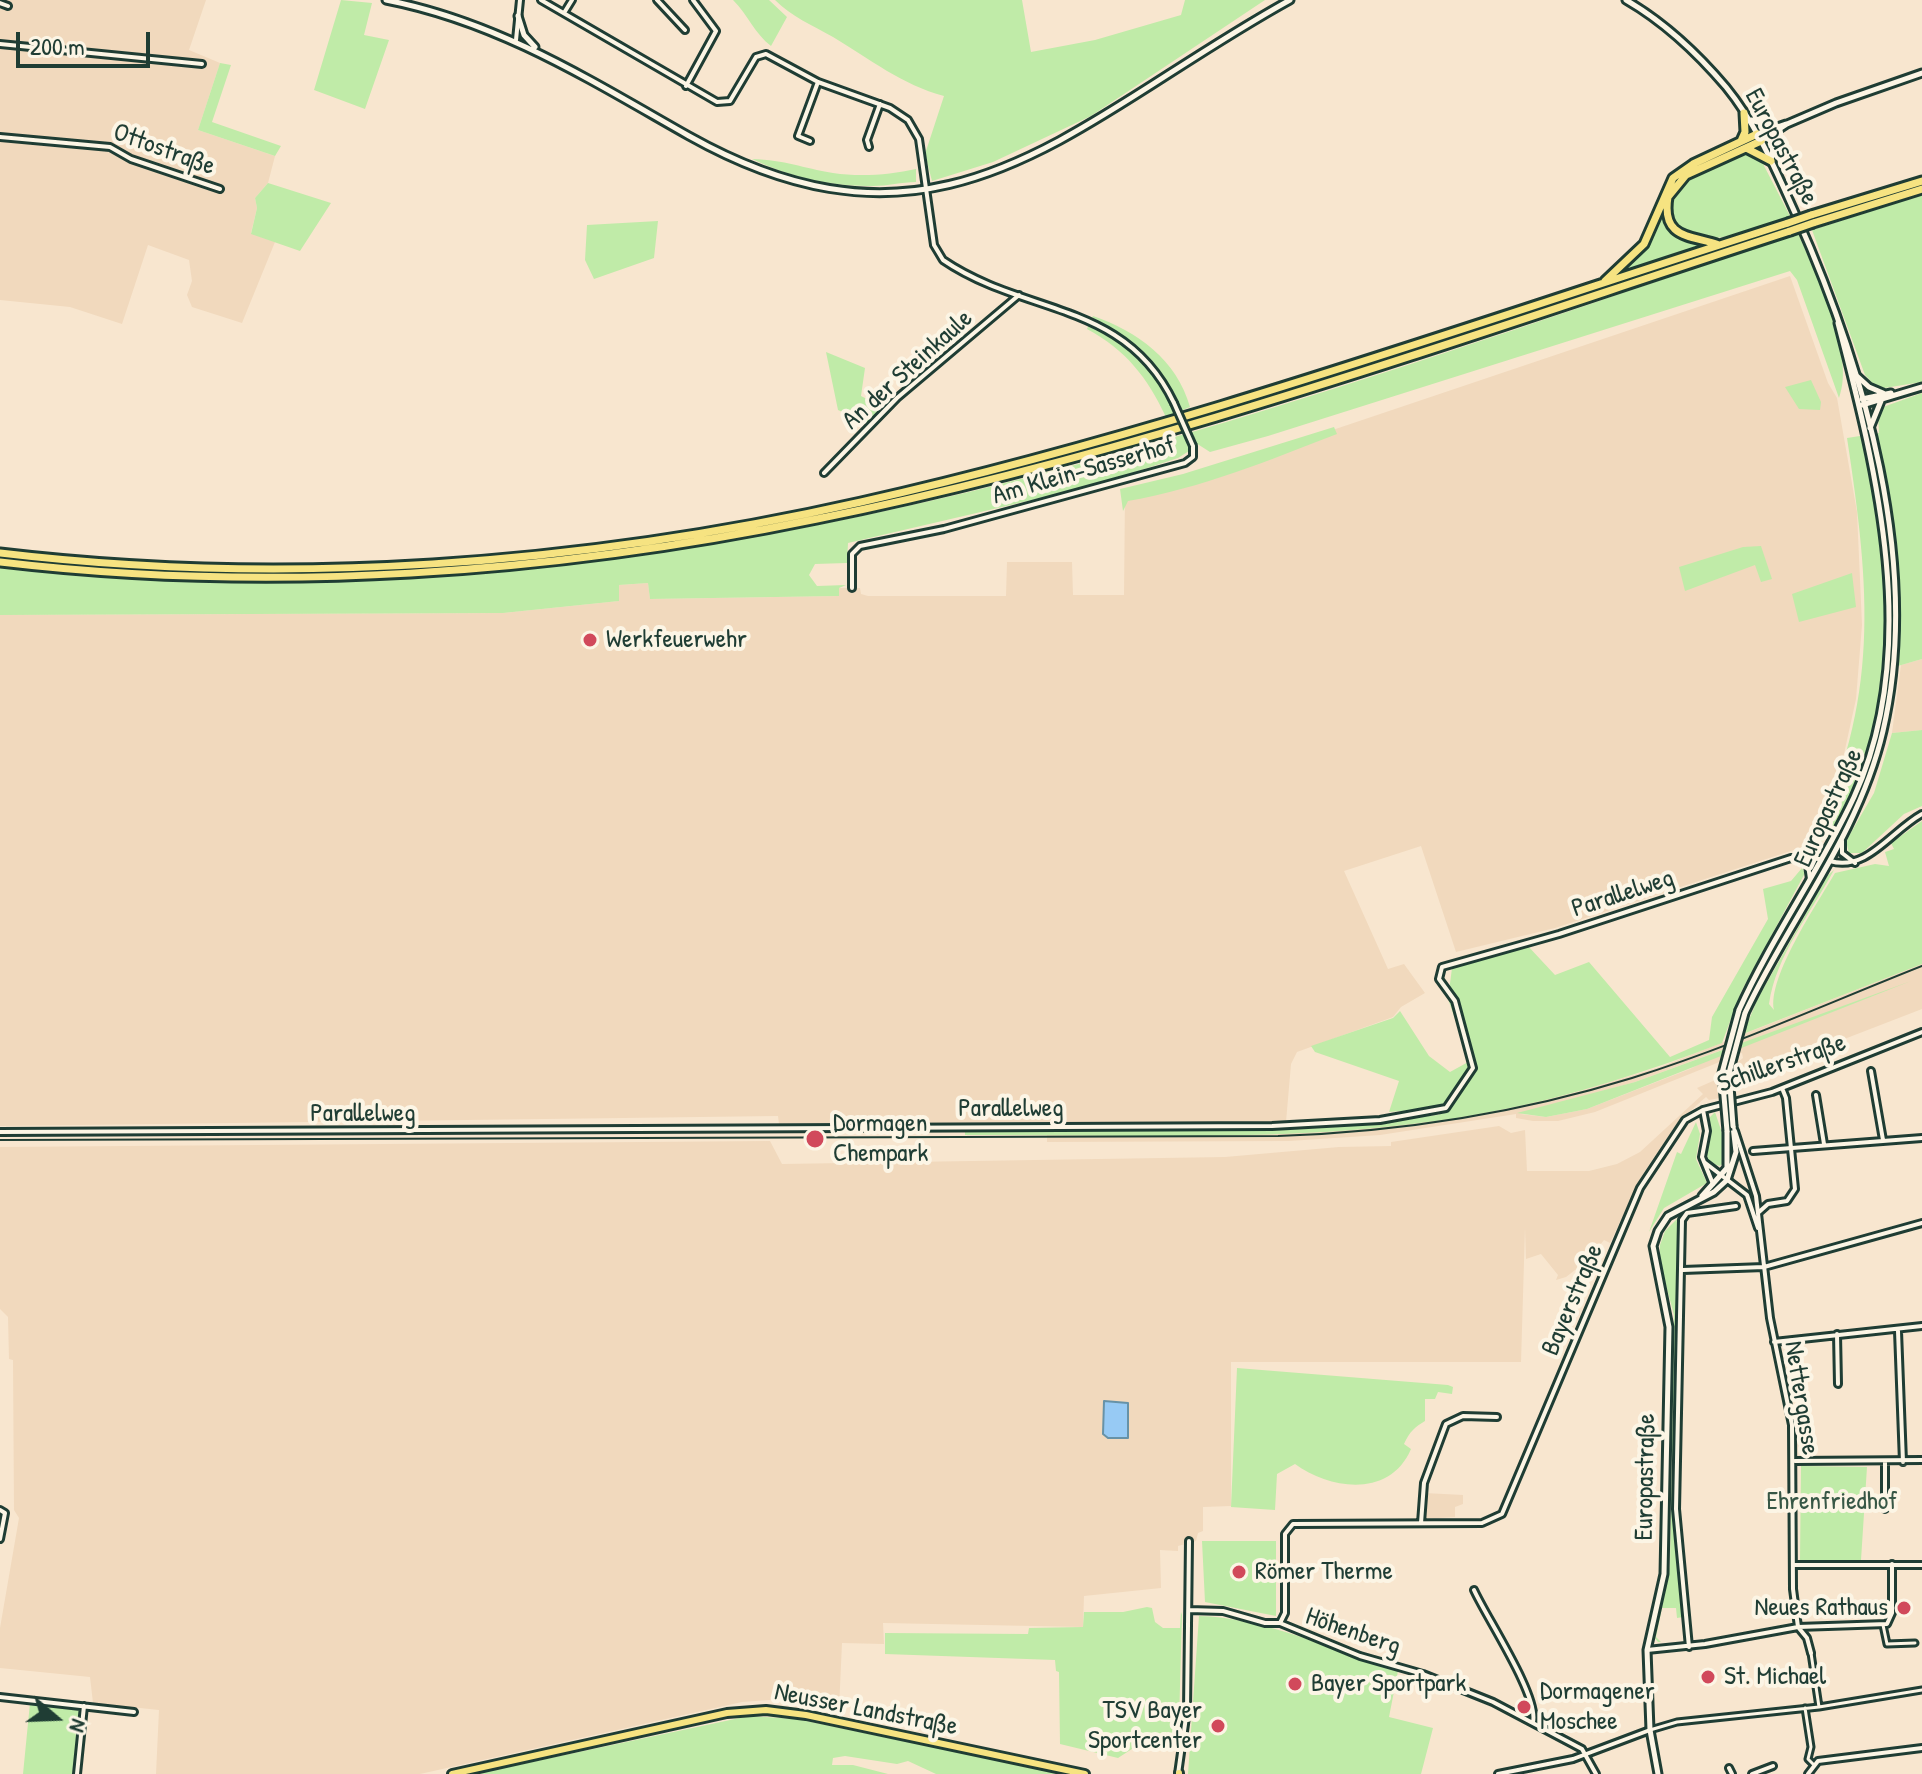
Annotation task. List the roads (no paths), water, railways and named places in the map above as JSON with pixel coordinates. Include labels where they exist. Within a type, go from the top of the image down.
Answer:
[{"type":"highway","points":[[1719,245],[1693,240],[1679,233],[1669,219],[1668,197],[1686,175],[1742,144],[1746,116]]},
{"type":"highway","points":[[1604,283],[1644,244],[1673,178],[1759,138]]},
{"type":"highway","points":[[1742,144],[1771,161]]},
{"type":"highway","points":[[0,562],[193,574],[372,574],[572,558],[754,532],[923,496],[1158,433],[1812,219],[1918,188],[1922,181]]},
{"type":"highway","points":[[0,553],[193,566],[374,566],[568,551],[739,526],[875,499],[1083,445],[1719,245],[1789,227]]},
{"type":"main road","points":[[386,0],[456,18],[538,50],[711,148],[762,171],[835,190],[873,193],[925,189],[985,176],[1053,146],[1290,0]]},
{"type":"main road","name":"Europastraße","points":[[1626,0],[1690,49],[1746,116],[1771,161],[1833,304],[1858,377],[1885,554],[1888,671],[1881,714],[1864,773],[1728,1038],[1722,1073],[1729,1162],[1725,1178],[1668,1216],[1653,1246],[1669,1327],[1664,1574],[1647,1650],[1650,1730],[1658,1774]]},
{"type":"main road","points":[[518,16],[524,35],[538,50]]},
{"type":"main road","points":[[1759,138],[1868,91],[1922,73]]},
{"type":"main road","points":[[1746,116],[1777,129]]},
{"type":"main road","points":[[1771,161],[1777,129]]},
{"type":"main road","name":"Europastraße","points":[[1695,1200],[1714,1192],[1725,1178],[1736,1152],[1729,1073],[1742,1012],[1843,837],[1863,794],[1882,736],[1895,653],[1891,553],[1870,429],[1833,304]]},
{"type":"main road","points":[[1858,377],[1872,389],[1887,394]]},
{"type":"main road","points":[[1862,402],[1922,387]]},
{"type":"main road","points":[[1862,402],[1882,400],[1904,391]]},
{"type":"main road","points":[[1870,429],[1882,400]]},
{"type":"main road","name":"Neusser Landstraße","points":[[452,1774],[727,1713],[766,1710],[798,1713],[1085,1774]]},
{"type":"street","points":[[516,40],[520,0]]},
{"type":"street","points":[[541,0],[686,86],[726,103],[756,57],[766,54],[818,82],[901,114],[915,129],[925,189]]},
{"type":"street","points":[[564,13],[572,0]]},
{"type":"street","points":[[657,0],[685,30]]},
{"type":"street","points":[[686,86],[716,34],[713,24],[693,0]]},
{"type":"street","points":[[0,3],[8,6]]},
{"type":"street","points":[[0,44],[202,64]]},
{"type":"street","points":[[810,141],[795,135],[818,82]]},
{"type":"street","points":[[869,147],[867,140],[880,104]]},
{"type":"street","name":"Ottostraße","points":[[0,137],[110,147],[131,159],[220,189]]},
{"type":"street","name":"Am Klein-Sasserhof","points":[[852,588],[852,554],[860,546],[944,529],[1170,467],[1190,460],[1195,452],[1174,403],[1152,365],[1124,339],[1096,324],[951,265],[938,256],[925,189]]},
{"type":"street","name":"An der Steinkaule","points":[[824,473],[897,398],[1019,295]]},
{"type":"street","points":[[1843,837],[1842,853],[1855,863],[1922,814]]},
{"type":"street","points":[[1791,858],[1808,865],[1810,879]]},
{"type":"street","name":"Parallelweg","points":[[0,1132],[1299,1126],[1441,1112],[1451,1103],[1473,1068],[1455,1001],[1439,979],[1442,967],[1559,934],[1791,858],[1855,863]]},
{"type":"street","name":"Schillerstraße","points":[[1713,1187],[1702,1152],[1707,1131],[1703,1110],[1782,1088],[1922,1032]]},
{"type":"street","points":[[1871,1071],[1883,1141]]},
{"type":"street","points":[[1759,1212],[1768,1204],[1784,1202],[1793,1194],[1786,1098],[1782,1088]]},
{"type":"street","points":[[1816,1095],[1824,1145]]},
{"type":"street","name":"Bayerstraße","points":[[1421,1524],[1482,1523],[1496,1518],[1506,1507],[1640,1188],[1681,1124],[1703,1110]]},
{"type":"street","name":"Nettergasse","points":[[1733,1126],[1756,1196],[1774,1342],[1792,1425],[1798,1627],[1807,1638],[1811,1653],[1819,1707]]},
{"type":"street","points":[[1753,1151],[1922,1138]]},
{"type":"street","points":[[1704,1162],[1725,1178]]},
{"type":"street","points":[[1711,1168],[1729,1162]]},
{"type":"street","name":"Nettergasse","points":[[1725,1178],[1750,1199],[1760,1234]]},
{"type":"street","points":[[1756,1196],[1768,1204]]},
{"type":"street","points":[[1689,1647],[1676,1509],[1683,1216],[1736,1206]]},
{"type":"street","points":[[1682,1270],[1764,1267],[1922,1223]]},
{"type":"street","points":[[1774,1342],[1922,1326]]},
{"type":"street","points":[[1898,1331],[1903,1462]]},
{"type":"street","points":[[1837,1334],[1838,1384]]},
{"type":"street","points":[[1280,1623],[1285,1613],[1285,1534],[1289,1527],[1421,1524],[1427,1469],[1446,1424],[1463,1416],[1497,1417]]},
{"type":"street","points":[[1795,1461],[1922,1460]]},
{"type":"street","points":[[1885,1462],[1885,1509]]},
{"type":"street","points":[[0,1539],[2,1512]]},
{"type":"street","points":[[1179,1774],[1187,1710],[1189,1541]]},
{"type":"street","points":[[1647,1650],[1689,1647],[1798,1627],[1883,1625],[1892,1616],[1892,1564]]},
{"type":"street","points":[[1794,1565],[1922,1565]]},
{"type":"street","points":[[1474,1590],[1516,1669],[1533,1709],[1533,1722]]},
{"type":"street","name":"Höhenberg","points":[[1189,1610],[1223,1611],[1265,1623],[1280,1623],[1360,1656],[1464,1689],[1533,1722],[1589,1754]]},
{"type":"street","points":[[1883,1625],[1887,1644],[1915,1643]]},
{"type":"street","points":[[1498,1774],[1589,1754],[1677,1722],[1819,1707],[1922,1690]]},
{"type":"street","points":[[0,1697],[134,1712]]},
{"type":"street","points":[[77,1774],[84,1706]]},
{"type":"street","points":[[1805,1708],[1811,1747],[1808,1759],[1813,1764]]},
{"type":"street","points":[[1813,1764],[1922,1748]]},
{"type":"street","points":[[1589,1754],[1596,1774]]},
{"type":"street","points":[[1808,1774],[1813,1764]]},
{"type":"street","points":[[1742,1774],[1773,1766]]},
{"type":"street","points":[[1729,1768],[1732,1774]]},
{"type":"water","points":[[1104,1401],[1128,1403],[1128,1438],[1108,1438],[1103,1434]]},
{"type":"railway","points":[[0,1140],[1278,1136],[1368,1130],[1501,1111],[1632,1078],[1742,1039],[1922,966]]},
{"type":"place","name":"Werkfeuerwehr","points":[[590,640]]},
{"type":"place","name":"Dormagen Chempark","points":[[815,1139]]},
{"type":"place","name":"Römer Therme","points":[[1239,1572]]},
{"type":"place","name":"Neues Rathaus","points":[[1904,1608]]},
{"type":"place","name":"St. Michael","points":[[1708,1677]]},
{"type":"place","name":"Bayer Sportpark","points":[[1295,1684]]},
{"type":"place","name":"Dormagener Moschee","points":[[1524,1707]]},
{"type":"place","name":"TSV Bayer Sportcenter","points":[[1218,1726]]},
{"type":"park label","name":"Ehrenfriedhof","points":[[1832,1502]]}]
